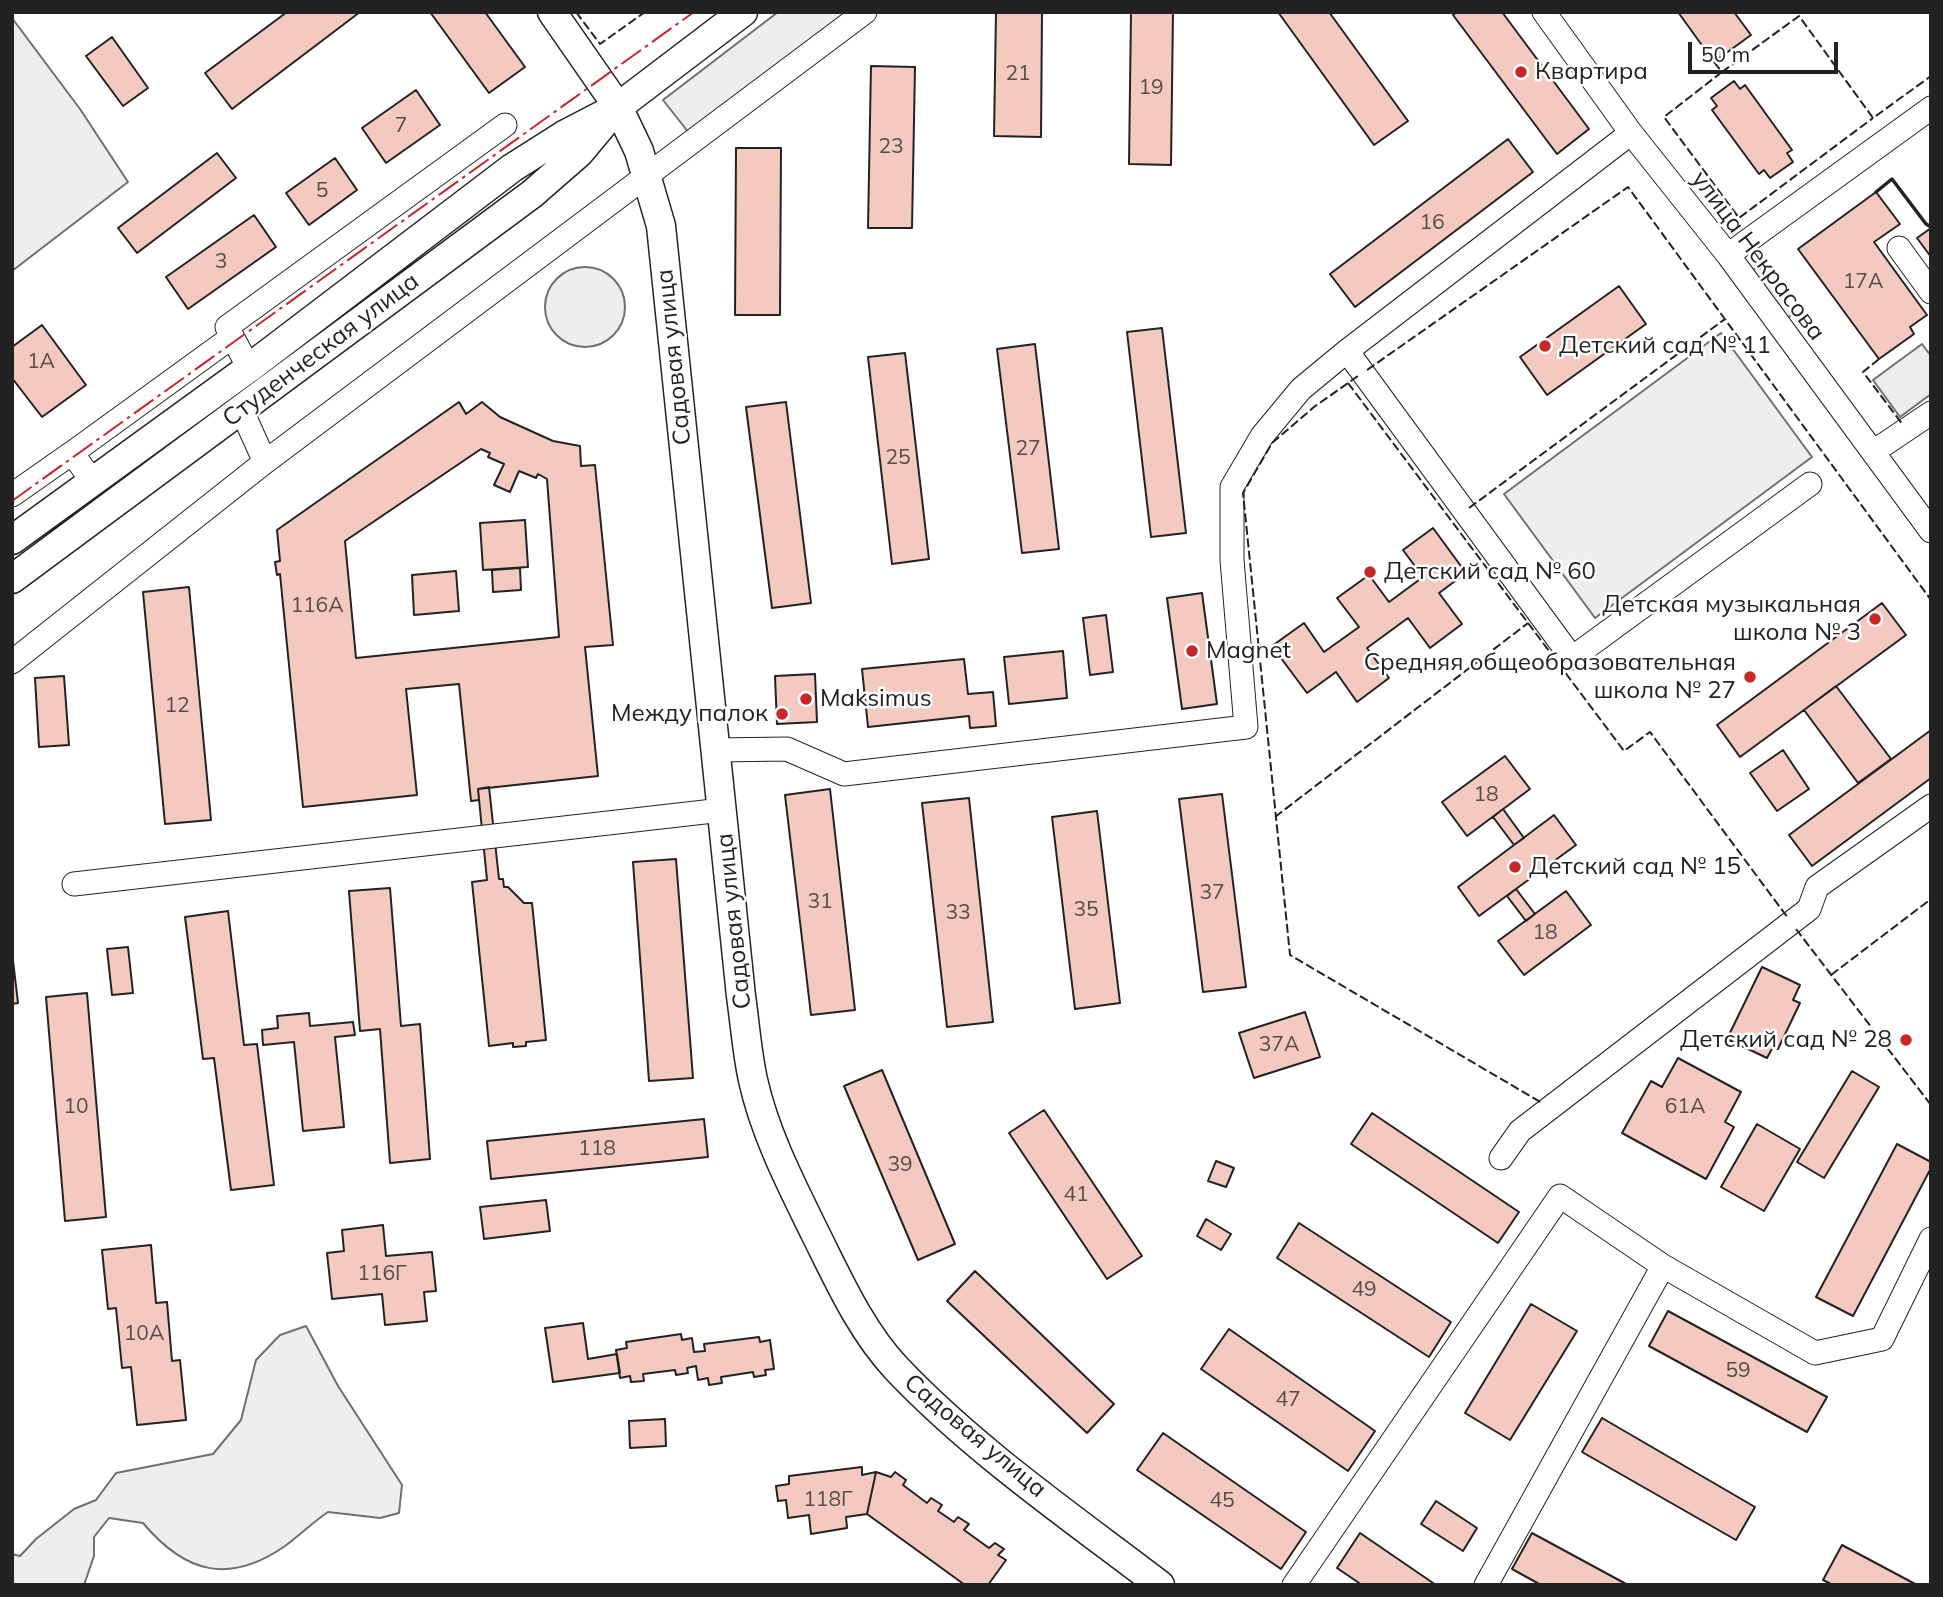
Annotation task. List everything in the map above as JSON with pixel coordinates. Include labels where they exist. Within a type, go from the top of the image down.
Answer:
[{"type":"main road","name":"Садовая улица","points":[[552,12],[618,107],[647,174],[661,226],[715,750],[753,1080],[783,1167],[861,1322],[896,1368],[974,1439],[1160,1585]]},
{"type":"main road","name":"Студенческая улица","points":[[12,540],[249,368],[512,168],[564,135],[618,107],[743,12]]},
{"type":"main road","name":"Студенческая улица","points":[[12,579],[532,194],[579,153],[618,107]]},
{"type":"street","points":[[12,662],[265,461],[865,12]]},
{"type":"street","name":"улица Некрасова","points":[[1544,12],[1631,133],[1728,255],[1931,531]]},
{"type":"street","points":[[1728,255],[1931,108]]},
{"type":"street","points":[[249,368],[227,327],[505,125]]},
{"type":"street","points":[[715,750],[787,749],[844,774],[1246,727],[1232,560],[1232,487],[1262,436],[1301,389],[1347,351],[1631,133]]},
{"type":"street","points":[[1899,247],[1931,292]]},
{"type":"street","points":[[12,495],[232,337]]},
{"type":"street","points":[[1347,351],[1572,658],[1810,484]]},
{"type":"street","points":[[241,409],[265,461]]},
{"type":"street","points":[[1872,453],[1931,413]]},
{"type":"street","points":[[72,453],[93,482]]},
{"type":"street","points":[[1501,1158],[1520,1131],[1809,909],[1817,887],[1931,806]]},
{"type":"street","points":[[74,884],[722,810]]},
{"type":"street","points":[[1294,1585],[1560,1196],[1663,1266],[1815,1353],[1882,1339],[1931,1239]]},
{"type":"street","points":[[1486,1585],[1663,1266]]},
{"type":"shaded area","points":[[778,12],[850,12],[689,133],[663,100]]},
{"type":"shaded area","points":[[12,18],[80,109],[128,182],[12,271]]},
{"type":"shaded area","points":[[1759,266],[1794,313],[1783,321],[1747,273]]},
{"type":"shaded area","points":[[577,267],[593,267],[614,278],[625,299],[625,315],[614,336],[593,347],[577,347],[563,341],[551,329],[545,315],[545,299],[551,285],[563,273]]},
{"type":"shaded area","points":[[1721,333],[1812,457],[1595,618],[1504,494]]},
{"type":"shaded area","points":[[1922,344],[1931,356],[1931,394],[1900,417],[1873,380]]},
{"type":"shaded area","points":[[306,1326],[338,1386],[402,1485],[399,1513],[380,1518],[328,1512],[285,1546],[265,1558],[245,1566],[227,1569],[192,1563],[159,1540],[143,1523],[109,1518],[94,1537],[94,1556],[84,1585],[12,1585],[12,1554],[20,1556],[36,1539],[74,1509],[96,1500],[116,1473],[213,1454],[241,1420],[256,1360],[280,1335]]},
{"type":"building","points":[[287,12],[360,12],[232,109],[205,73]]},
{"type":"building","points":[[430,12],[485,12],[525,67],[489,93]]},
{"type":"building","points":[[996,12],[1042,12],[1041,137],[994,136]]},
{"type":"building","points":[[1131,12],[1173,12],[1171,165],[1129,164]]},
{"type":"building","points":[[1278,12],[1329,12],[1408,121],[1374,145]]},
{"type":"building","name":"Квартира","points":[[1457,12],[1502,12],[1589,129],[1557,154],[1453,15]]},
{"type":"building","points":[[1678,12],[1734,12],[1751,35],[1714,62]]},
{"type":"building","points":[[112,37],[148,88],[123,106],[86,56]]},
{"type":"building","points":[[871,66],[915,67],[912,228],[868,228]]},
{"type":"building","points":[[1734,81],[1740,89],[1745,85],[1792,150],[1787,153],[1793,162],[1770,178],[1764,170],[1759,174],[1712,110],[1717,106],[1711,98]]},
{"type":"building","points":[[416,90],[440,125],[386,163],[362,128]]},
{"type":"building","points":[[1508,139],[1533,172],[1355,307],[1330,274]]},
{"type":"building","points":[[736,148],[781,148],[780,315],[735,315]]},
{"type":"building","points":[[217,153],[236,178],[137,253],[118,228]]},
{"type":"building","points":[[335,158],[357,190],[309,225],[286,193]]},
{"type":"building","points":[[1876,192],[1900,224],[1874,242],[1927,315],[1910,327],[1914,334],[1879,359],[1798,249]]},
{"type":"building","points":[[254,215],[276,247],[188,309],[166,277]]},
{"type":"building","points":[[1931,228],[1931,257],[1917,238]]},
{"type":"building","points":[[1619,286],[1646,324],[1547,395],[1520,357]]},
{"type":"building","points":[[42,325],[86,385],[42,417],[12,378],[12,347]]},
{"type":"building","points":[[1162,328],[1186,533],[1151,537],[1127,332]]},
{"type":"building","points":[[1035,344],[1059,549],[1022,553],[997,349]]},
{"type":"building","points":[[905,353],[929,559],[892,564],[868,357]]},
{"type":"building","points":[[459,402],[466,414],[482,402],[500,417],[553,441],[580,446],[581,466],[595,465],[613,645],[585,647],[598,776],[478,789],[479,800],[471,801],[459,684],[406,689],[417,795],[303,807],[280,574],[277,575],[275,562],[280,561],[277,530]],"holes":[[[481,449],[490,453],[488,457],[504,464],[494,485],[510,492],[519,471],[536,478],[538,474],[547,479],[559,637],[356,658],[345,541]]]},
{"type":"building","points":[[786,402],[811,603],[772,608],[746,407]]},
{"type":"building","points":[[525,520],[528,567],[483,570],[480,523]]},
{"type":"building","points":[[1433,528],[1466,573],[1439,593],[1462,624],[1430,648],[1408,618],[1367,648],[1389,678],[1357,702],[1336,672],[1307,693],[1272,646],[1304,623],[1324,652],[1359,627],[1337,598],[1369,575],[1389,602],[1423,577],[1403,550]]},
{"type":"building","points":[[520,568],[521,590],[493,592],[492,570]]},
{"type":"building","points":[[456,571],[459,611],[414,615],[412,575]]},
{"type":"building","points":[[189,587],[211,820],[165,824],[143,592]]},
{"type":"building","name":"Magnet","points":[[1202,593],[1217,704],[1182,709],[1167,598]]},
{"type":"building","points":[[1882,603],[1906,635],[1740,757],[1717,725]]},
{"type":"building","points":[[1106,615],[1113,672],[1090,675],[1083,618]]},
{"type":"building","points":[[1063,651],[1067,698],[1009,704],[1004,657]]},
{"type":"building","points":[[964,659],[968,694],[993,692],[996,726],[970,728],[969,716],[868,727],[862,669]]},
{"type":"building","points":[[815,674],[817,722],[777,724],[775,676]]},
{"type":"building","points":[[64,676],[69,745],[39,747],[35,678]]},
{"type":"building","points":[[1836,686],[1891,759],[1858,783],[1804,710]]},
{"type":"building","points":[[1931,730],[1931,778],[1812,866],[1789,835]]},
{"type":"building","points":[[1783,750],[1809,789],[1777,811],[1750,773]]},
{"type":"building","points":[[1505,756],[1530,789],[1467,836],[1442,802]]},
{"type":"building","points":[[489,787],[499,879],[503,879],[504,887],[508,887],[524,903],[532,903],[546,1040],[526,1042],[526,1046],[513,1047],[513,1043],[489,1046],[472,882],[487,880],[478,789]]},
{"type":"building","points":[[830,789],[855,1010],[811,1015],[785,795]]},
{"type":"building","points":[[1222,794],[1246,987],[1203,992],[1179,799]]},
{"type":"building","points":[[969,798],[993,1022],[947,1027],[922,803]]},
{"type":"building","points":[[1503,809],[1524,838],[1514,845],[1493,817]]},
{"type":"building","points":[[1097,811],[1120,1003],[1075,1009],[1052,817]]},
{"type":"building","points":[[1554,815],[1576,845],[1479,916],[1458,887]]},
{"type":"building","points":[[676,859],[693,1078],[649,1081],[633,862]]},
{"type":"building","points":[[390,888],[401,1026],[420,1024],[430,1159],[390,1163],[380,1029],[360,1031],[349,891]]},
{"type":"building","points":[[1516,889],[1535,914],[1526,921],[1507,896]]},
{"type":"building","points":[[1566,891],[1591,925],[1524,975],[1498,941]]},
{"type":"building","points":[[228,911],[244,1045],[257,1044],[274,1185],[231,1190],[214,1058],[203,1059],[185,917]]},
{"type":"building","points":[[128,947],[133,993],[112,995],[107,949]]},
{"type":"building","points":[[12,952],[18,1003],[12,1004]]},
{"type":"building","points":[[1762,967],[1800,985],[1793,1000],[1800,1003],[1778,1049],[1773,1047],[1767,1058],[1727,1039]]},
{"type":"building","points":[[87,993],[106,1217],[65,1221],[46,997]]},
{"type":"building","points":[[1305,1012],[1320,1057],[1254,1078],[1239,1033]]},
{"type":"building","points":[[309,1013],[310,1026],[353,1022],[355,1035],[335,1037],[344,1127],[303,1131],[294,1042],[263,1045],[262,1030],[278,1028],[277,1016]]},
{"type":"building","points":[[1678,1058],[1741,1092],[1725,1122],[1734,1127],[1706,1179],[1622,1133],[1651,1081],[1662,1087]]},
{"type":"building","points":[[882,1070],[955,1244],[918,1260],[844,1086]]},
{"type":"building","points":[[1852,1071],[1879,1087],[1824,1178],[1797,1162]]},
{"type":"building","points":[[1044,1110],[1142,1256],[1107,1279],[1009,1133]]},
{"type":"building","points":[[1372,1113],[1519,1212],[1498,1243],[1351,1144]]},
{"type":"building","points":[[704,1119],[708,1157],[491,1179],[487,1141]]},
{"type":"building","points":[[1757,1124],[1800,1149],[1764,1211],[1721,1187]]},
{"type":"building","points":[[1897,1144],[1931,1162],[1931,1168],[1853,1316],[1816,1297]]},
{"type":"building","points":[[1216,1161],[1234,1168],[1226,1187],[1208,1181]]},
{"type":"building","points":[[546,1200],[550,1231],[484,1239],[480,1207]]},
{"type":"building","points":[[1206,1219],[1231,1234],[1221,1250],[1197,1236]]},
{"type":"building","points":[[1299,1223],[1451,1322],[1429,1357],[1277,1258]]},
{"type":"building","points":[[383,1225],[386,1256],[432,1252],[436,1291],[424,1292],[427,1321],[385,1325],[382,1294],[332,1299],[327,1253],[344,1251],[342,1230]]},
{"type":"building","points":[[151,1245],[156,1303],[167,1302],[172,1361],[180,1360],[186,1420],[137,1425],[131,1367],[122,1368],[116,1308],[108,1309],[102,1250]]},
{"type":"building","points":[[975,1271],[1114,1404],[1087,1433],[947,1301]]},
{"type":"building","points":[[1531,1304],[1577,1331],[1510,1440],[1465,1413]]},
{"type":"building","points":[[1668,1311],[1827,1397],[1807,1432],[1649,1346]]},
{"type":"building","points":[[583,1323],[588,1359],[617,1354],[620,1373],[553,1382],[545,1328]]},
{"type":"building","points":[[1229,1329],[1375,1431],[1348,1471],[1201,1369]]},
{"type":"building","points":[[681,1334],[682,1340],[692,1338],[694,1352],[705,1351],[704,1344],[759,1337],[760,1342],[770,1340],[774,1369],[765,1370],[766,1375],[754,1377],[753,1372],[721,1377],[722,1383],[709,1385],[708,1378],[698,1380],[696,1366],[687,1368],[688,1373],[676,1375],[675,1370],[643,1374],[644,1381],[631,1382],[630,1376],[620,1378],[616,1350],[627,1348],[626,1342]]},
{"type":"building","points":[[1602,1418],[1755,1507],[1736,1540],[1582,1452]]},
{"type":"building","points":[[665,1419],[666,1446],[630,1448],[629,1421]]},
{"type":"building","points":[[1163,1433],[1306,1532],[1281,1569],[1137,1470]]},
{"type":"building","points":[[862,1467],[862,1475],[876,1472],[867,1514],[846,1517],[847,1528],[811,1534],[809,1515],[788,1518],[786,1500],[778,1501],[776,1486],[789,1484],[789,1476]]},
{"type":"building","points":[[876,1472],[891,1477],[895,1472],[906,1480],[903,1485],[927,1503],[931,1498],[942,1505],[938,1511],[954,1522],[958,1517],[969,1524],[964,1530],[989,1548],[995,1543],[1004,1549],[998,1555],[1006,1560],[988,1585],[965,1585],[867,1514]]},
{"type":"building","points":[[1436,1501],[1477,1528],[1463,1551],[1421,1524]]},
{"type":"building","points":[[1360,1533],[1436,1585],[1362,1585],[1337,1568]]},
{"type":"building","points":[[1532,1533],[1628,1585],[1541,1585],[1512,1569]]},
{"type":"building","points":[[1842,1545],[1917,1585],[1833,1585],[1823,1580]]},
{"type":"fence","points":[[576,12],[600,44],[645,12]]},
{"type":"fence","points":[[1714,62],[1722,72],[1799,16],[1873,118],[1931,76]]},
{"type":"fence","points":[[1722,72],[1664,117],[1739,218],[1873,118]]},
{"type":"fence","points":[[1367,370],[1628,187],[1931,600]]},
{"type":"fence","points":[[1469,508],[1725,319]]},
{"type":"fence","points":[[1879,359],[1863,372],[1903,425]]},
{"type":"fence","points":[[1358,376],[1314,407],[1272,443],[1243,493],[1290,955],[1542,1103]]},
{"type":"fence","points":[[1348,383],[1624,751],[1650,732],[1788,918]]},
{"type":"fence","points":[[1275,817],[1528,623]]},
{"type":"fence","points":[[1831,975],[1931,899]]},
{"type":"fence","points":[[1796,929],[1931,1105]]},
{"type":"wall","points":[[1876,192],[1892,179],[1931,227]]},
{"type":"power","points":[[12,501],[694,12]]},
{"type":"place","name":"Квартира","points":[[1521,72]]},
{"type":"place","name":"Детский сад № 11","points":[[1545,346]]},
{"type":"place","name":"Детский сад № 60","points":[[1370,572]]},
{"type":"place","name":"Детская музыкальная школа № 3","points":[[1875,619]]},
{"type":"place","name":"Magnet","points":[[1192,651]]},
{"type":"place","name":"Средняя общеобразовательная школа № 27","points":[[1750,677]]},
{"type":"place","name":"Maksimus","points":[[806,699]]},
{"type":"place","name":"Между палок","points":[[782,714]]},
{"type":"place","name":"Детский сад № 15","points":[[1515,867]]},
{"type":"place","name":"Детский сад № 28","points":[[1906,1040]]}]
